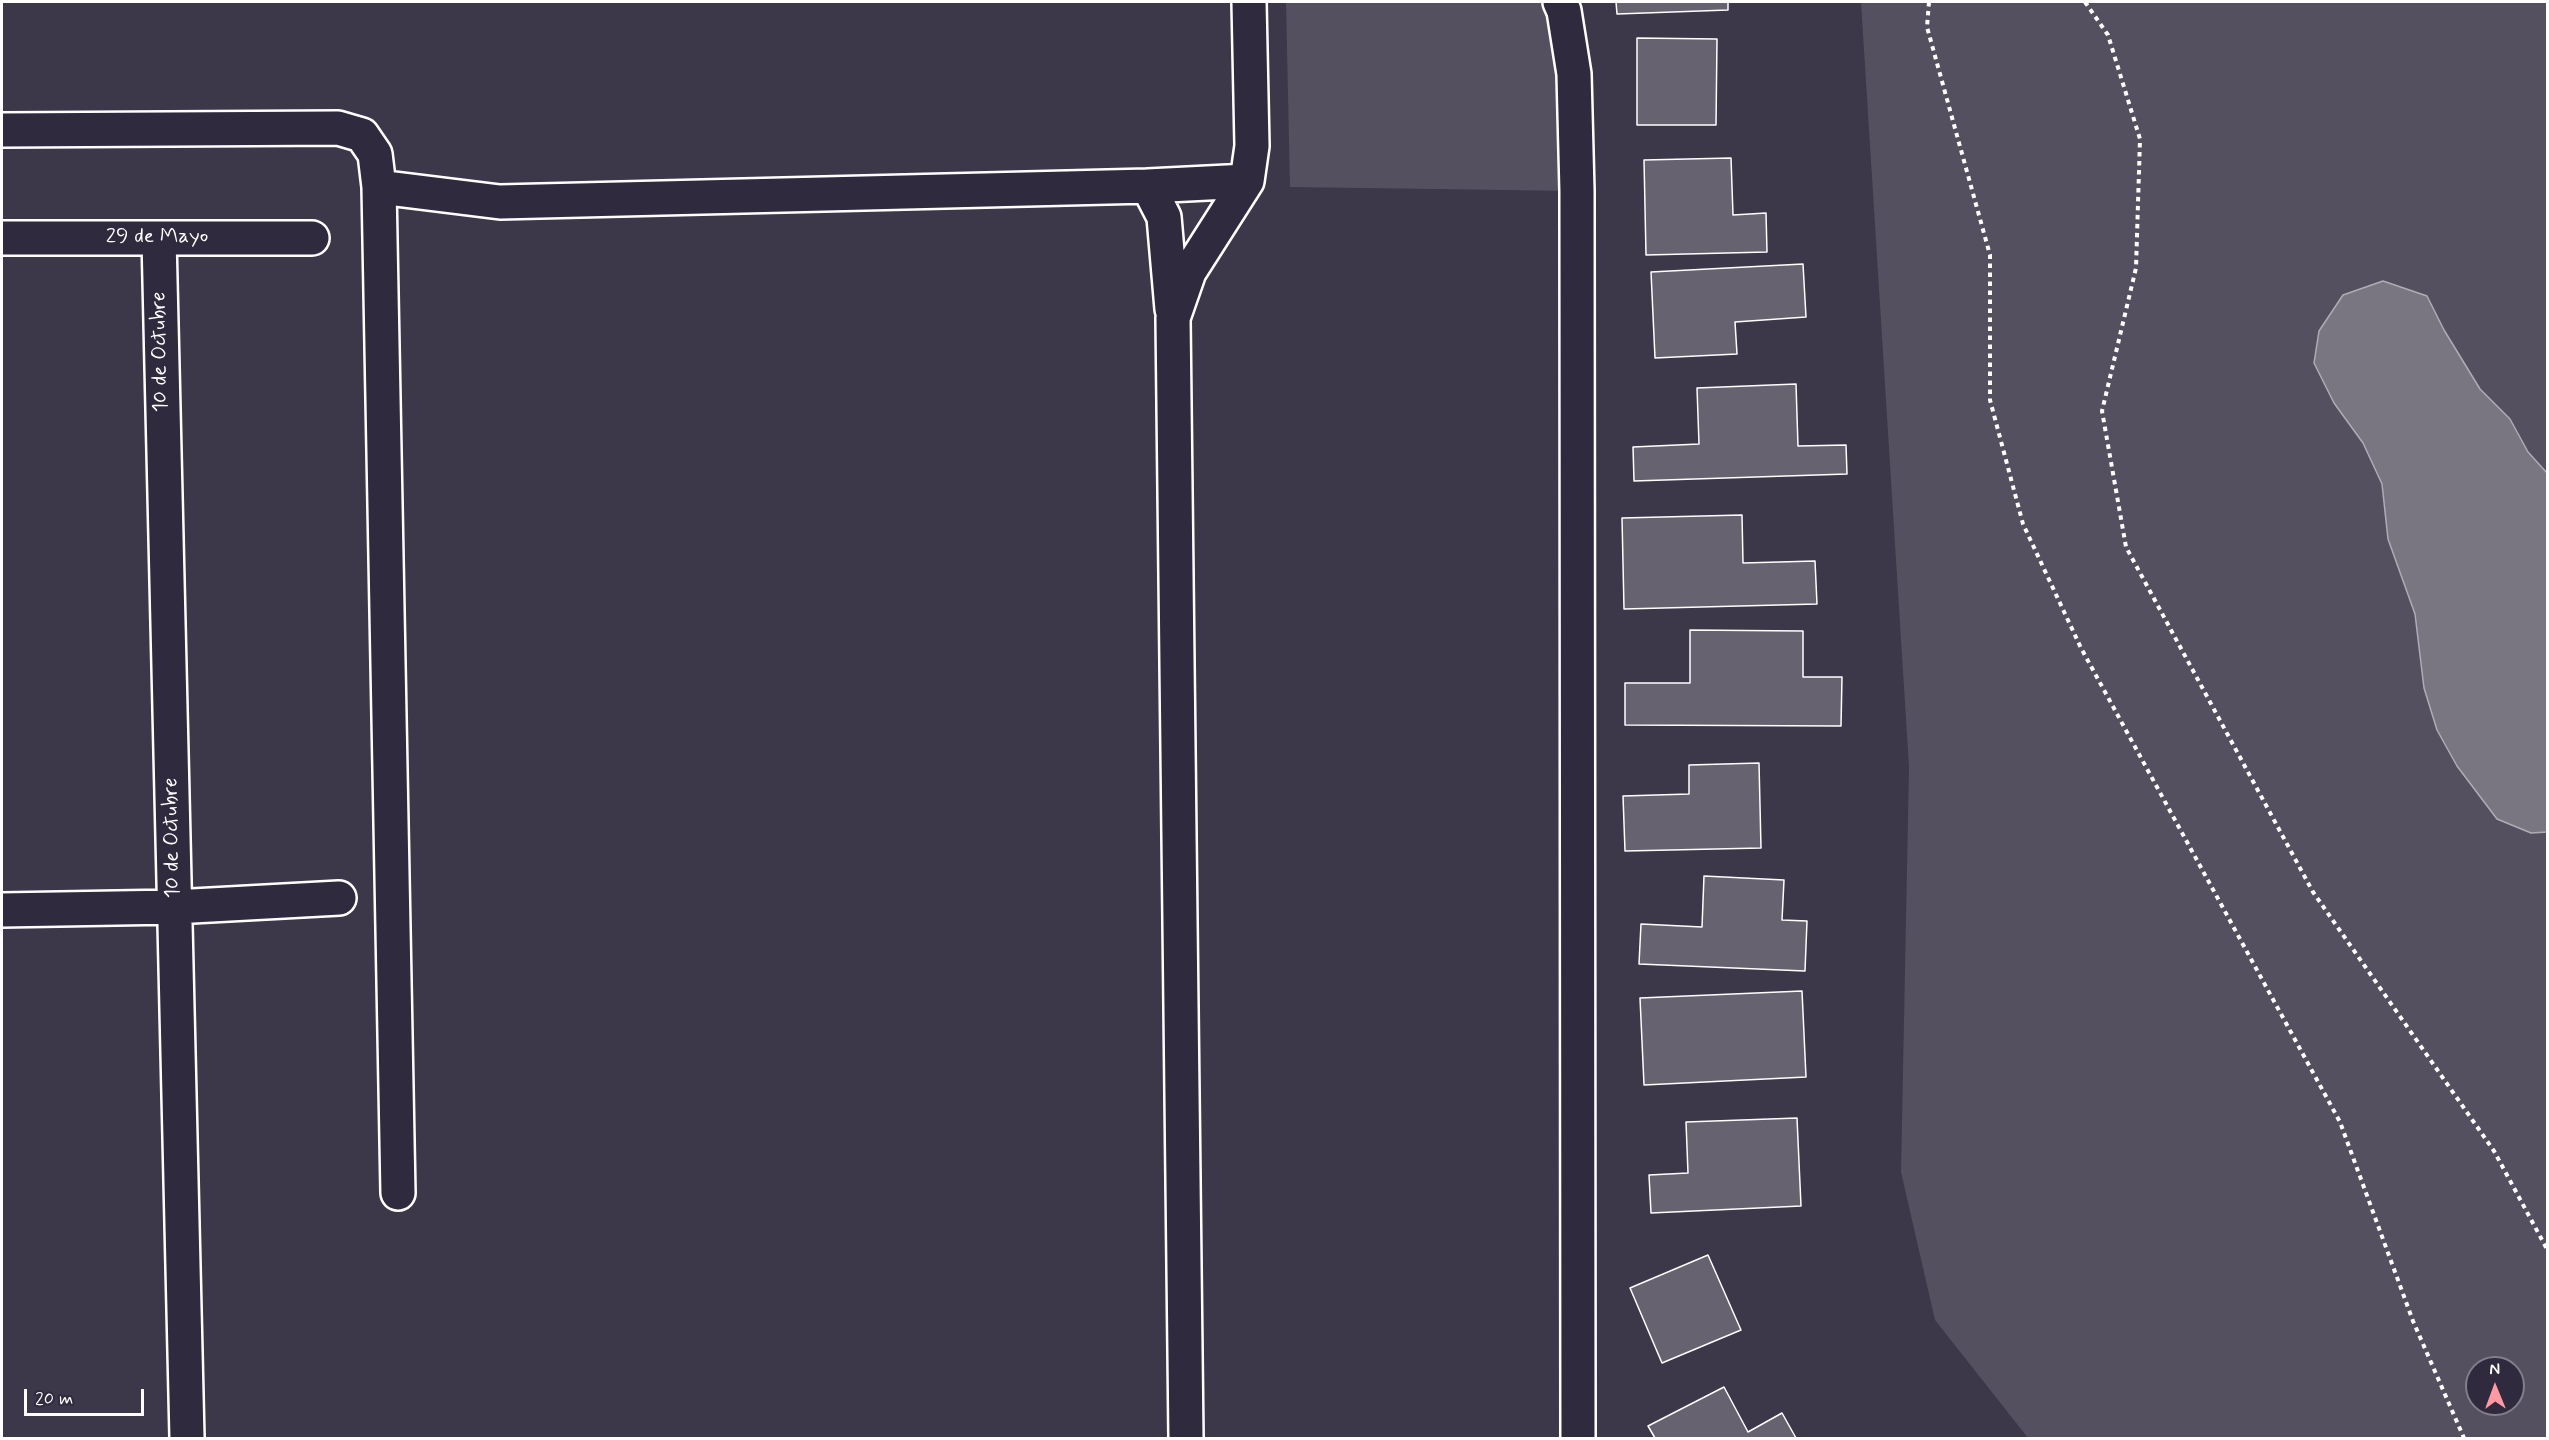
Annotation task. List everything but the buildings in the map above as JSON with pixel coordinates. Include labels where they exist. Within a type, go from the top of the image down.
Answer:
[{"type":"street","points":[[1173,318],[1190,272],[1247,181],[1252,146],[1249,2]]},
{"type":"street","points":[[1560,2],[1564,11],[1574,74],[1577,191],[1578,1438]]},
{"type":"street","points":[[2,130],[338,128],[362,135],[375,154],[379,187],[398,1193]]},
{"type":"street","points":[[379,187],[500,202],[1148,186],[1247,181]]},
{"type":"street","points":[[1148,186],[1164,217],[1173,318],[1186,1438]]},
{"type":"street","name":"29 de Mayo","points":[[2,238],[312,238]]},
{"type":"street","name":"10 de Octubre","points":[[159,238],[187,1438]]},
{"type":"street","points":[[2,910],[174,907],[339,898]]},
{"type":"path","points":[[1929,2],[1928,27],[1990,255],[1990,400],[2023,524],[2081,648],[2340,1122],[2413,1320],[2464,1438]]},
{"type":"path","points":[[2085,2],[2108,35],[2140,139],[2136,268],[2102,411],[2126,547],[2313,892],[2494,1151],[2547,1251]]},
{"type":"shaded area","points":[[1286,2],[1560,2],[1577,191],[1290,187]]},
{"type":"shaded area","points":[[1861,2],[2547,2],[2547,1438],[2028,1438],[1935,1320],[1901,1172],[1909,767]]},
{"type":"shaded area","points":[[2383,281],[2427,296],[2444,330],[2480,389],[2510,419],[2528,452],[2547,473],[2547,832],[2531,833],[2497,819],[2457,766],[2437,730],[2424,688],[2415,614],[2388,539],[2382,484],[2363,443],[2334,403],[2314,363],[2319,331],[2343,295]]}]
